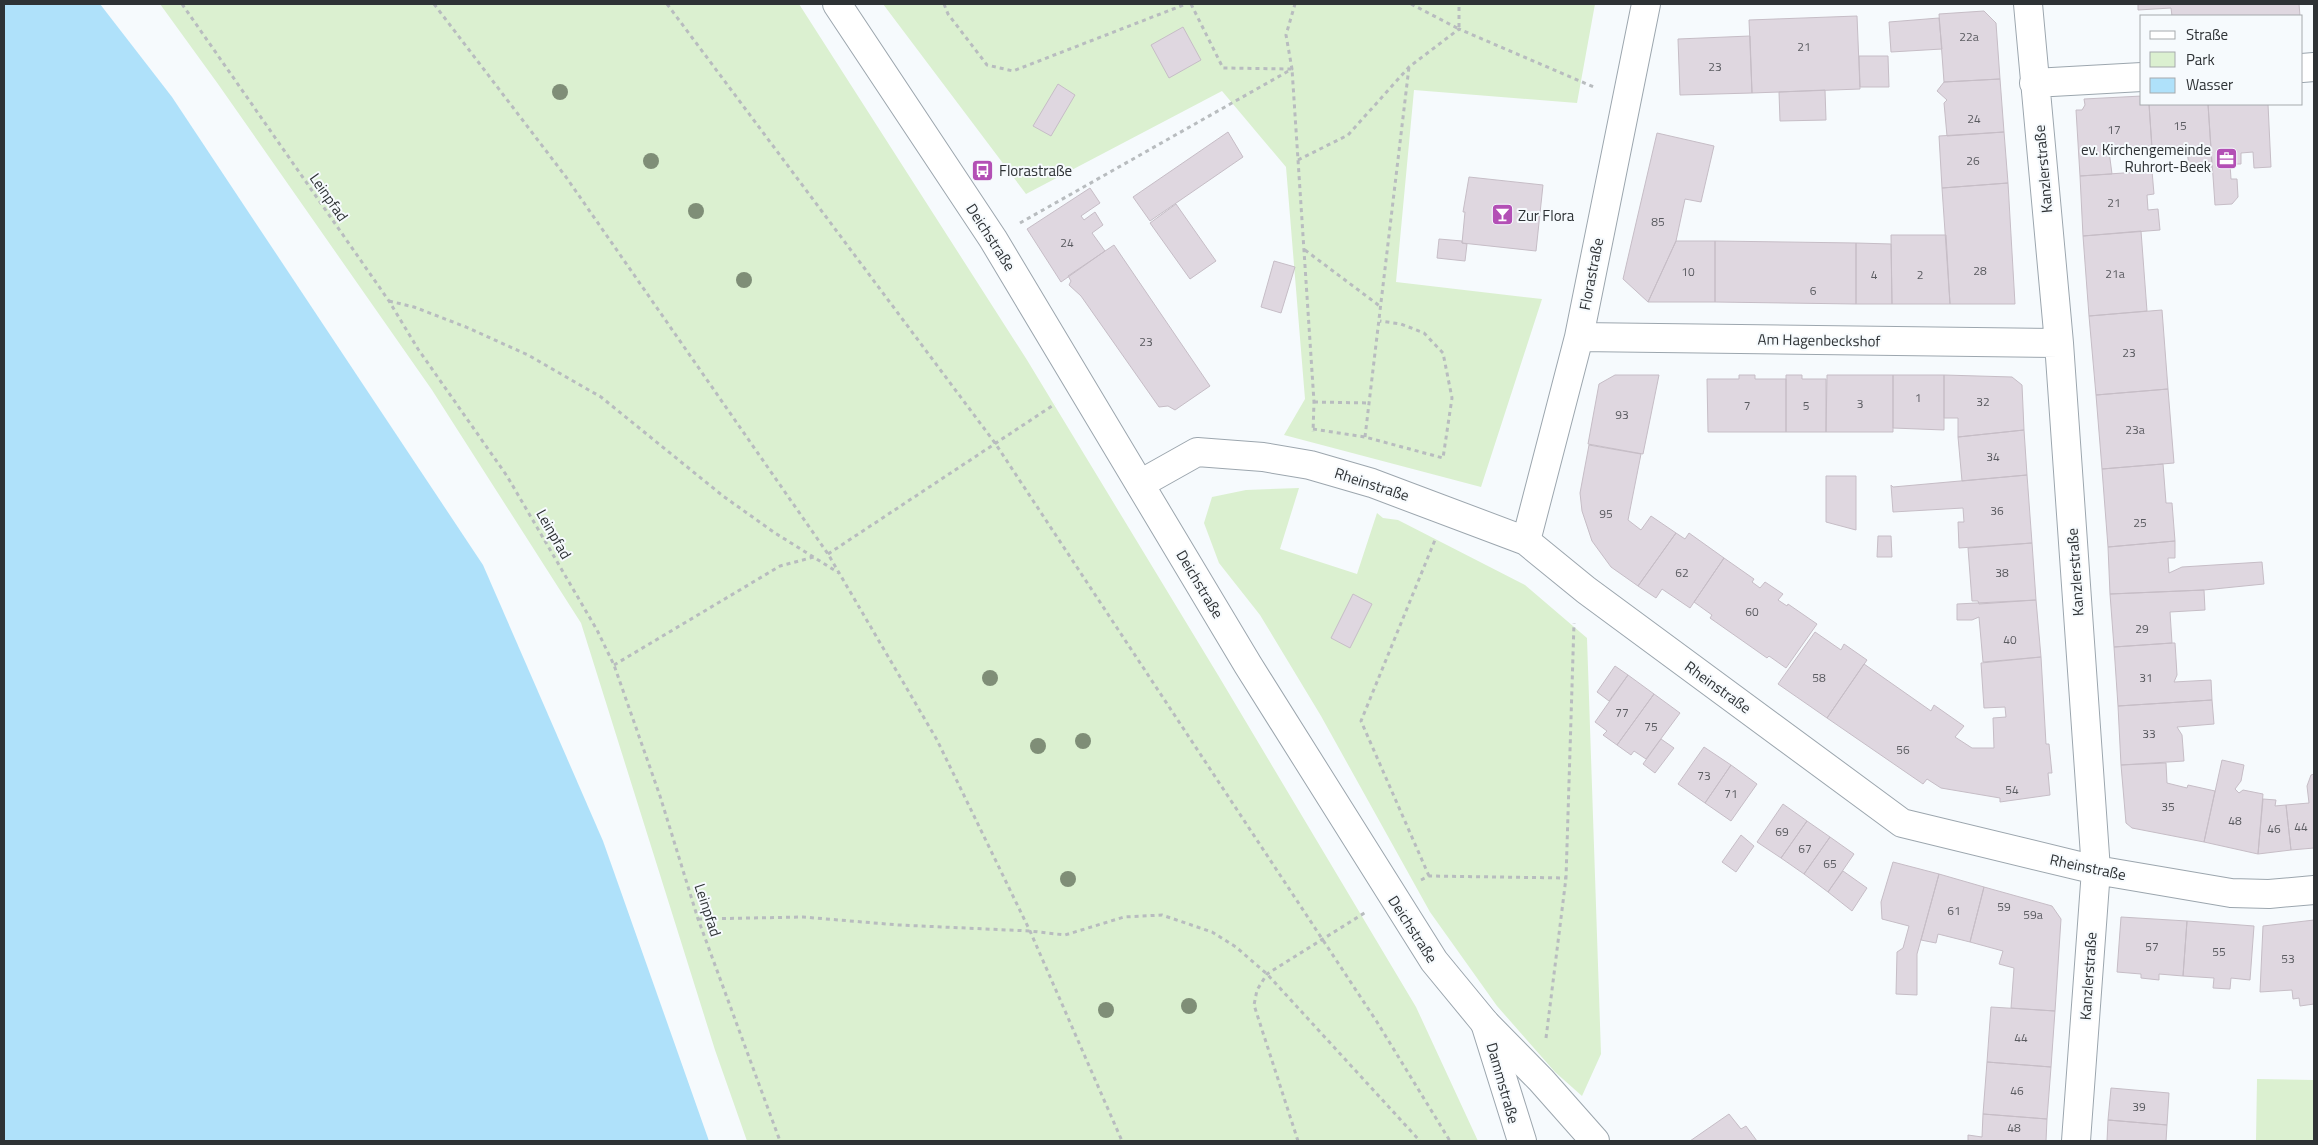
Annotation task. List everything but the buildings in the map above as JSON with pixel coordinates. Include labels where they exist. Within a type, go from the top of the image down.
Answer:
[{"type":"street","name":"Deichstraße","points":[[837,4],[993,238],[1248,665],[1391,896],[1434,961],[1485,1023],[1541,1080],[1594,1141]]},
{"type":"street","name":"Florastraße","points":[[1526,541],[1579,337],[1646,4]]},
{"type":"street","name":"Kanzlerstraße","points":[[2028,4],[2059,343],[2096,870],[2076,1141]]},
{"type":"street","points":[[2034,83],[2140,77]]},
{"type":"street","name":"Am Hagenbeckshof","points":[[1579,337],[2059,343]]},
{"type":"street","name":"Rheinstraße","points":[[1140,484],[1197,452],[1263,457],[1310,465],[1372,483],[1526,541],[1586,590],[1902,823],[2096,870],[2231,893],[2269,894],[2314,890]]},
{"type":"street","name":"Dammstraße","points":[[1485,1023],[1522,1141]]},
{"type":"path","name":"Leinpfad","points":[[182,4],[389,301],[418,349],[507,476],[592,622],[614,665],[660,796],[698,920],[780,1141]]},
{"type":"path","points":[[434,4],[572,185],[840,573],[936,740],[1030,931],[1122,1141]]},
{"type":"path","points":[[667,4],[995,443],[1377,1022],[1450,1141]]},
{"type":"path","points":[[944,4],[948,14],[987,65],[1013,71],[1186,4]]},
{"type":"path","points":[[1191,4],[1223,68],[1292,70]]},
{"type":"path","points":[[1295,4],[1286,35],[1292,70],[1314,402],[1310,465]]},
{"type":"path","points":[[1411,4],[1459,29],[1625,101]]},
{"type":"path","points":[[1459,4],[1459,29]]},
{"type":"path","points":[[1298,160],[1348,135],[1409,67],[1459,29]]},
{"type":"path","points":[[1366,437],[1409,67]]},
{"type":"path","points":[[993,238],[1292,70]]},
{"type":"path","points":[[1304,250],[1381,307]]},
{"type":"path","points":[[389,301],[414,307],[466,327],[528,355],[601,397],[723,496],[840,573]]},
{"type":"path","points":[[1313,429],[1366,437],[1443,458],[1452,398],[1443,353],[1424,333],[1400,324],[1380,321]]},
{"type":"path","points":[[828,554],[1083,386]]},
{"type":"path","points":[[1314,402],[1370,403]]},
{"type":"path","points":[[1429,876],[1361,721],[1448,511]]},
{"type":"path","points":[[614,665],[780,566],[814,557]]},
{"type":"path","points":[[1541,1080],[1566,878],[1573,626],[1586,590]]},
{"type":"path","points":[[1298,1141],[1254,1005],[1257,990],[1267,974],[1391,896],[1429,876],[1566,878]]},
{"type":"path","points":[[698,920],[802,917],[899,925],[1030,931],[1064,935],[1124,918],[1162,915],[1212,932],[1236,948],[1267,974],[1420,1141]]},
{"type":"green space","points":[[160,4],[799,4],[1027,360],[1218,675],[1416,1007],[1478,1141],[747,1141],[715,1050],[581,623],[432,390]]},
{"type":"green space","points":[[883,4],[1595,4],[1577,103],[1414,90],[1396,282],[1542,299],[1481,487],[1284,435],[1305,399],[1286,167],[1222,91],[1026,194]]},
{"type":"green space","points":[[1299,488],[1280,549],[1357,574],[1377,513],[1383,518],[1398,520],[1525,585],[1587,638],[1601,1054],[1582,1096],[1555,1072],[1497,1006],[1430,912],[1321,716],[1260,615],[1219,563],[1204,523],[1212,497],[1246,490]]},
{"type":"green space","points":[[2257,1079],[2314,1080],[2314,1141],[2256,1141]]},
{"type":"water","points":[[4,4],[100,4],[172,97],[483,565],[603,841],[709,1141],[4,1141]]},
{"type":"place","name":"ev. Kirchengemeinde Ruhrort-Beek","points":[[2227,158]]},
{"type":"place","name":"Florastraße","points":[[983,170]]},
{"type":"place","name":"Zur Flora","points":[[1502,215]]}]
